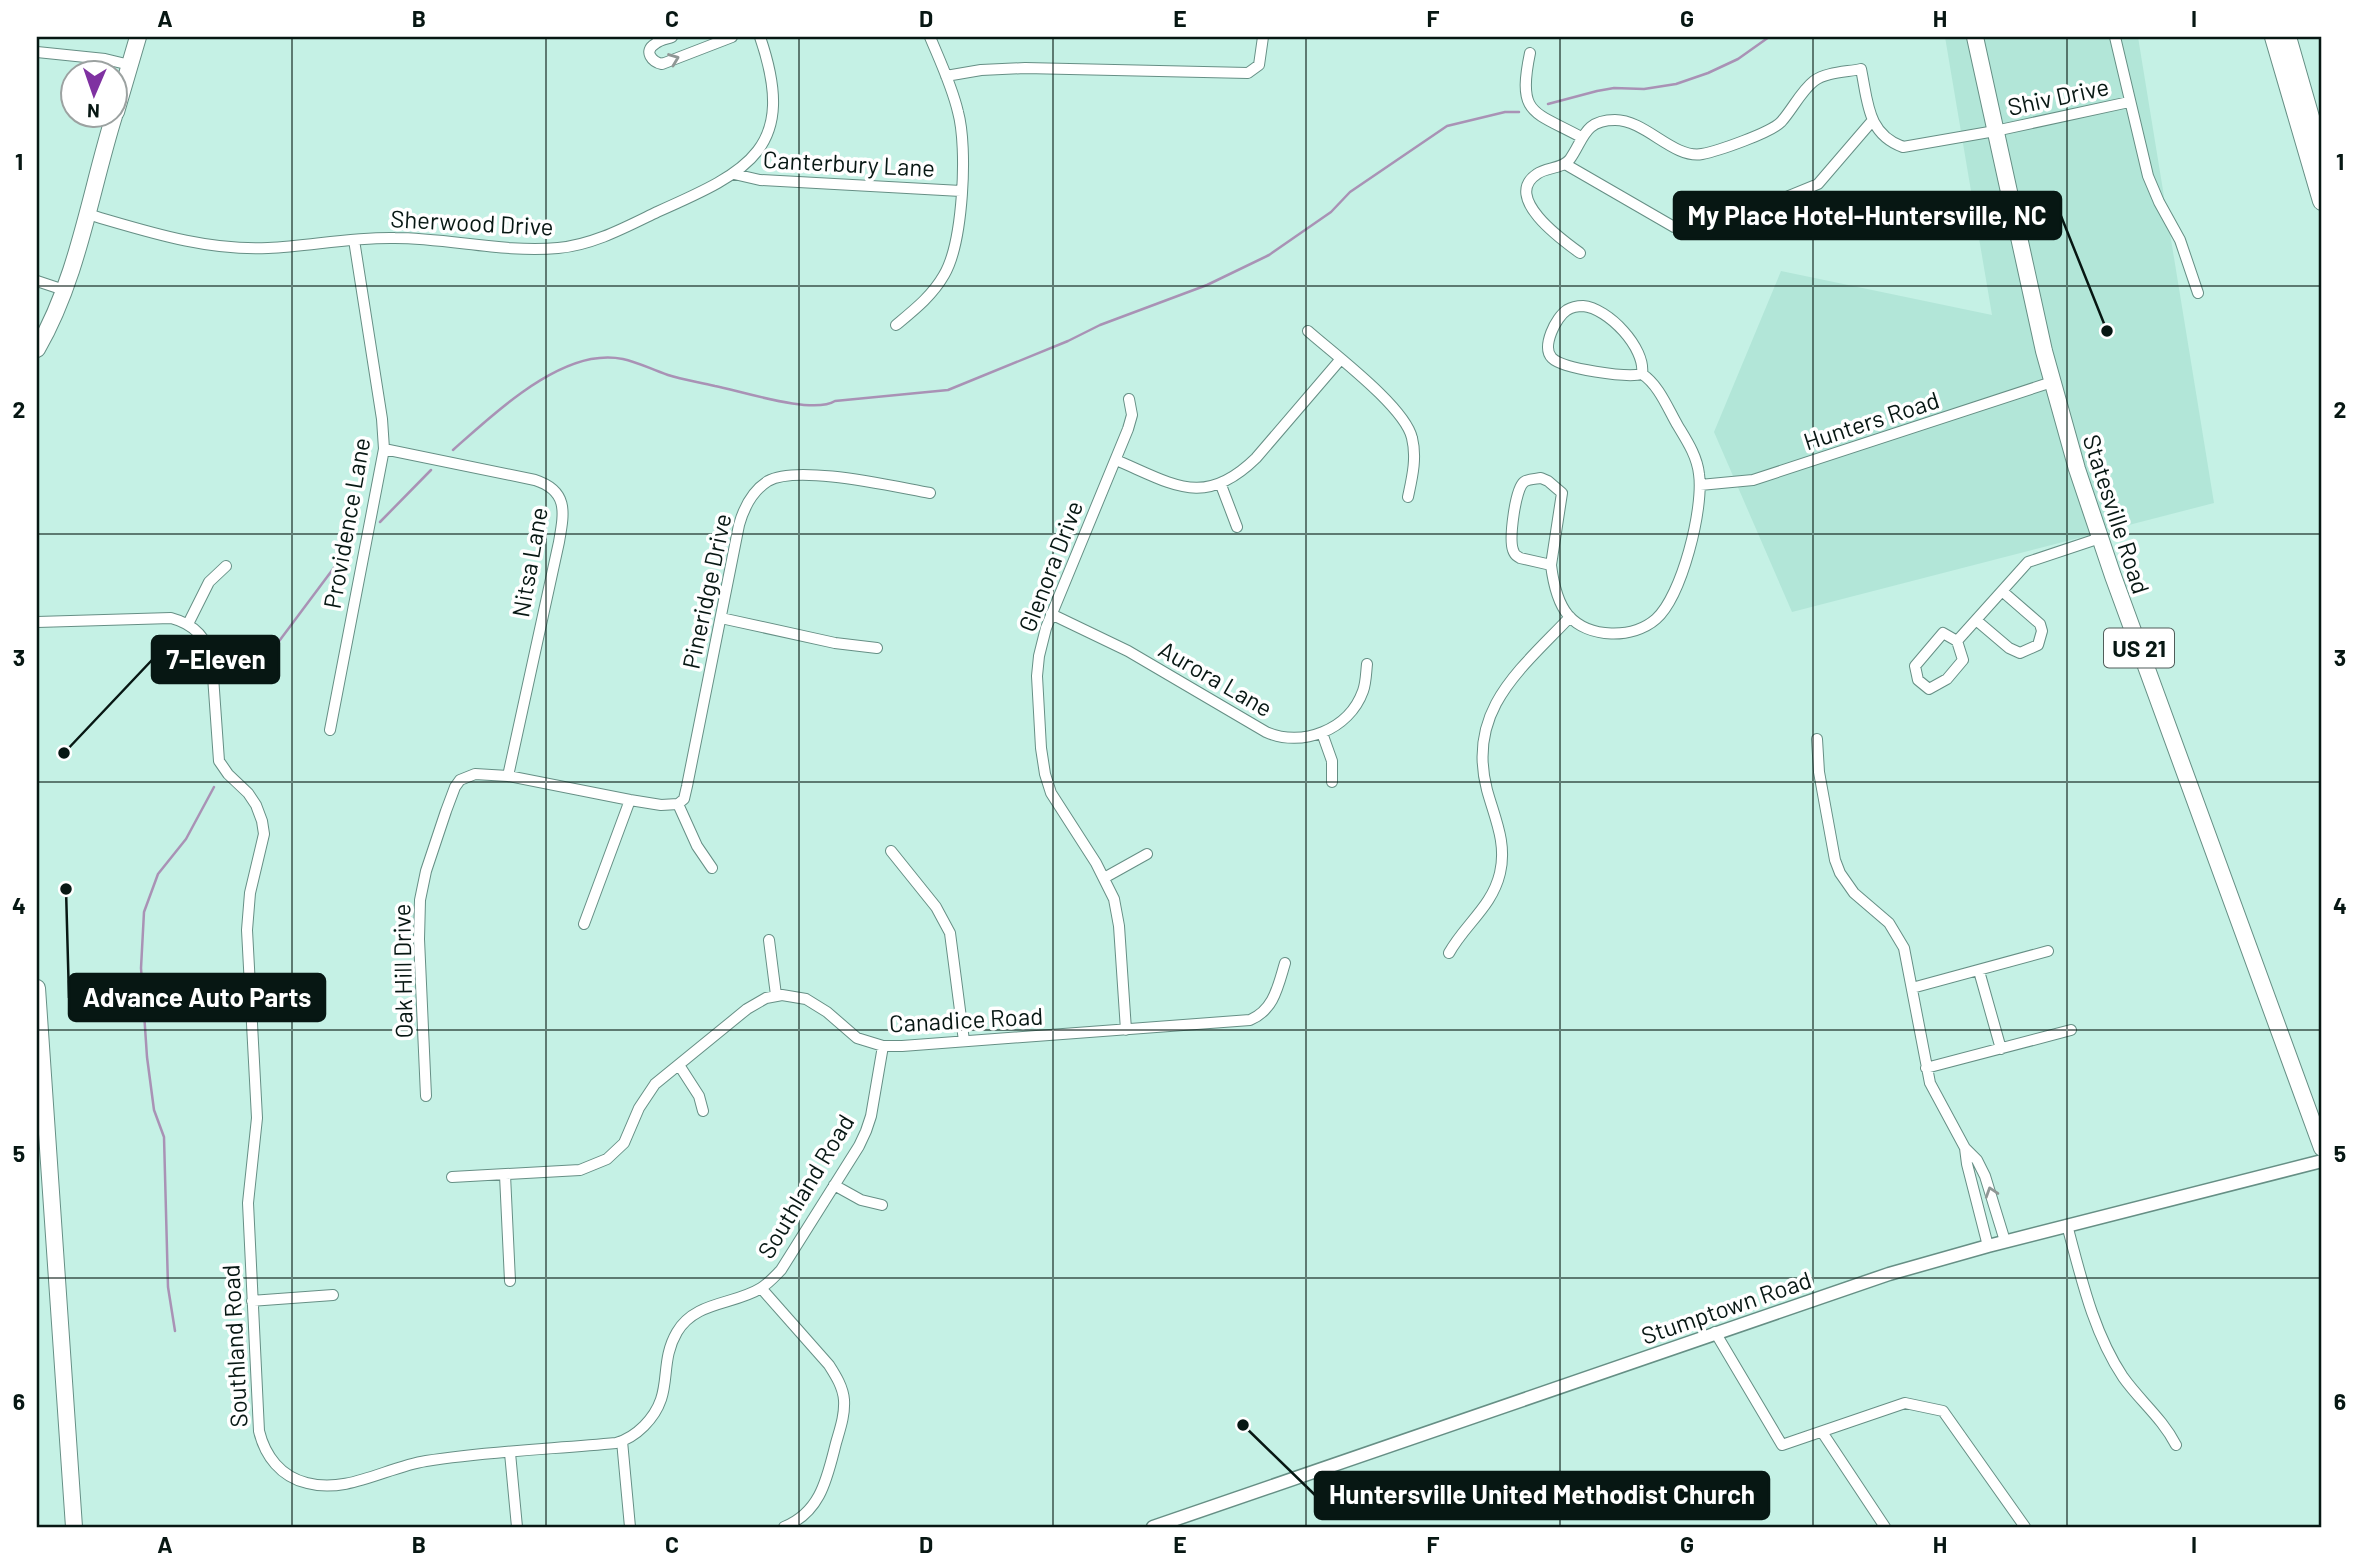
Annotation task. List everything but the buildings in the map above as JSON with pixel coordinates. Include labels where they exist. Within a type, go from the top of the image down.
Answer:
[{"type":"highway","points":[[2274,37],[2322,201]]},
{"type":"highway","points":[[2287,37],[2322,159]]},
{"type":"main road","points":[[130,65],[138,37]]},
{"type":"main road","name":"Statesville Road","points":[[1975,37],[2052,382],[2100,538],[2322,1148]]},
{"type":"main road","points":[[37,349],[64,290],[110,130]]},
{"type":"main road","points":[[37,324],[53,314]]},
{"type":"main road","points":[[37,988],[74,1527]]},
{"type":"street","points":[[672,37],[652,44],[650,57],[662,64],[732,37]]},
{"type":"street","name":"Sherwood Drive","points":[[87,214],[182,241],[234,248],[267,248],[398,237],[513,248],[561,248],[594,240],[722,183],[752,158],[764,141],[773,115],[773,87],[760,37]]},
{"type":"street","points":[[896,325],[925,301],[947,269],[958,233],[961,126],[946,76],[930,37]]},
{"type":"street","points":[[946,76],[1025,68],[1248,73],[1257,68],[1262,59],[1263,37]]},
{"type":"street","points":[[2115,37],[2152,187],[2180,240],[2198,293]]},
{"type":"street","points":[[37,52],[109,60]]},
{"type":"street","points":[[1530,53],[1525,90],[1531,108],[1546,121],[1581,137]]},
{"type":"street","points":[[1565,164],[1674,227],[1692,230],[1745,214],[1818,184],[1873,120],[1861,69],[1815,80],[1779,124],[1766,132],[1702,154],[1689,154],[1626,121],[1599,122],[1581,137],[1565,164],[1535,175],[1528,184],[1525,196],[1528,205],[1547,225],[1580,253]]},
{"type":"street","name":"Shiv Drive","points":[[1873,120],[1878,131],[1890,142],[1903,147],[1995,131],[2129,102]]},
{"type":"street","name":"Canterbury Lane","points":[[734,174],[760,180],[961,191]]},
{"type":"street","name":"Providence Lane","points":[[330,730],[384,449],[382,419],[354,240]]},
{"type":"street","points":[[37,281],[64,290]]},
{"type":"street","points":[[1551,565],[1516,556],[1512,545],[1517,494],[1525,481],[1532,479],[1548,481],[1562,493],[1551,565],[1557,592],[1570,617],[1590,629],[1621,634],[1645,627],[1664,611],[1695,532],[1700,485],[1698,466],[1657,389],[1642,374],[1642,359],[1632,343],[1604,312],[1596,307],[1575,307],[1563,313],[1550,337],[1547,349],[1555,360],[1584,369],[1630,376],[1642,374]]},
{"type":"street","points":[[1308,331],[1395,408],[1408,426],[1415,454],[1408,497]]},
{"type":"street","points":[[1116,460],[1188,488],[1221,485],[1242,472],[1256,458],[1340,360]]},
{"type":"street","name":"Hunters Road","points":[[1700,485],[1753,480],[2052,382]]},
{"type":"street","name":"Glenora Drive","points":[[1126,1030],[1117,912],[1104,878],[1051,793],[1041,748],[1037,676],[1041,643],[1051,614],[1116,460],[1132,415],[1129,399]]},
{"type":"street","name":"Nitsa Lane","points":[[384,449],[535,480],[552,487],[561,498],[559,542],[508,776]]},
{"type":"street","name":"Pineridge Drive","points":[[678,804],[684,799],[687,786],[742,513],[754,493],[769,481],[785,476],[824,477],[930,493]]},
{"type":"street","points":[[1221,485],[1237,527]]},
{"type":"street","points":[[1957,641],[2028,562],[2100,538]]},
{"type":"street","points":[[37,622],[163,618],[188,624],[209,582],[226,566]]},
{"type":"street","points":[[1976,620],[2009,648],[2020,653],[2038,645],[2042,631],[2040,624],[2002,591]]},
{"type":"street","name":"Aurora Lane","points":[[1051,614],[1128,651],[1266,733],[1293,740],[1322,733],[1353,708],[1363,691],[1367,664]]},
{"type":"street","points":[[1449,953],[1491,899],[1500,872],[1503,842],[1483,771],[1482,746],[1489,717],[1501,692],[1570,617]]},
{"type":"street","points":[[721,618],[835,643],[877,648]]},
{"type":"street","name":"Southland Road","points":[[188,624],[200,634],[210,652],[219,761],[256,805],[264,834],[250,893],[247,930],[257,1118],[248,1189],[252,1301],[259,1431],[271,1460],[288,1475],[307,1484],[336,1485],[422,1462],[622,1441],[640,1430],[658,1409],[666,1384],[668,1355],[677,1331],[704,1309],[761,1288],[781,1269],[866,1131],[883,1046]]},
{"type":"street","points":[[1943,633],[1957,641],[1963,660],[1947,679],[1929,688],[1918,680],[1915,666],[1943,633]]},
{"type":"street","points":[[1322,733],[1332,761],[1332,782]]},
{"type":"street","points":[[1817,738],[1819,772],[1835,860],[1840,873],[1854,893],[1895,931],[1904,948],[1930,1083],[1965,1148],[1978,1160],[2005,1241]]},
{"type":"street","name":"Oak Hill Drive","points":[[426,1096],[419,939],[420,900],[426,871],[455,787],[460,780],[475,774],[508,776],[630,800],[661,805],[678,804]]},
{"type":"street","points":[[584,924],[630,800]]},
{"type":"street","points":[[678,804],[697,846],[712,868]]},
{"type":"street","points":[[891,851],[936,907],[950,933],[964,1041]]},
{"type":"street","points":[[1104,878],[1147,854]]},
{"type":"street","points":[[452,1177],[580,1170],[607,1159],[628,1136],[646,1095],[655,1084],[747,1009],[766,998],[776,996],[769,940]]},
{"type":"street","points":[[1912,988],[2048,951]]},
{"type":"street","name":"Canadice Road","points":[[776,996],[806,999],[827,1012],[858,1038],[883,1046],[964,1041],[1250,1020],[1269,1006],[1285,963]]},
{"type":"street","points":[[1979,971],[2001,1049]]},
{"type":"street","points":[[1926,1068],[2071,1030]]},
{"type":"street","points":[[679,1065],[699,1096],[703,1111]]},
{"type":"street","points":[[1965,1148],[1988,1246]]},
{"type":"street","name":"Stumptown Road","points":[[1153,1527],[1889,1274],[2005,1241],[2322,1161]]},
{"type":"street","points":[[505,1175],[510,1281]]},
{"type":"street","points":[[834,1185],[861,1200],[883,1205]]},
{"type":"street","points":[[2067,1225],[2086,1294],[2108,1350],[2122,1375],[2168,1430],[2176,1445]]},
{"type":"street","points":[[761,1288],[829,1365],[838,1378],[844,1399],[842,1421],[820,1497],[803,1517],[784,1527]]},
{"type":"street","points":[[252,1301],[334,1295]]},
{"type":"street","points":[[1716,1332],[1782,1445],[1905,1403],[1943,1411],[2025,1527]]},
{"type":"street","points":[[1822,1432],[1885,1527]]},
{"type":"street","points":[[622,1441],[630,1527]]},
{"type":"street","points":[[510,1453],[517,1527]]},
{"type":"shaded area","points":[[1945,37],[2138,37],[2214,503],[1792,612],[1714,432],[1781,271],[1992,315]]},
{"type":"waterway","points":[[1548,104],[1614,88],[1644,89],[1676,84],[1738,59],[1769,37]]},
{"type":"waterway","points":[[453,450],[535,383],[572,364],[591,359],[622,359],[679,378],[794,404],[825,405],[835,401],[948,390],[1068,341],[1100,325],[1207,285],[1269,255],[1331,212],[1350,192],[1447,126],[1505,112],[1519,112]]},
{"type":"waterway","points":[[380,522],[431,470]]},
{"type":"waterway","points":[[262,664],[339,561]]},
{"type":"waterway","points":[[175,1331],[168,1287],[164,1137],[154,1110],[147,1057],[141,968],[144,912],[158,874],[186,839],[214,787]]},
{"type":"place","name":"My Place Hotel-Huntersville, NC","points":[[2107,331]]},
{"type":"place","name":"7-Eleven","points":[[64,753]]},
{"type":"place","name":"Advance Auto Parts","points":[[66,889]]},
{"type":"place","name":"Huntersville United Methodist Church","points":[[1243,1425]]}]
